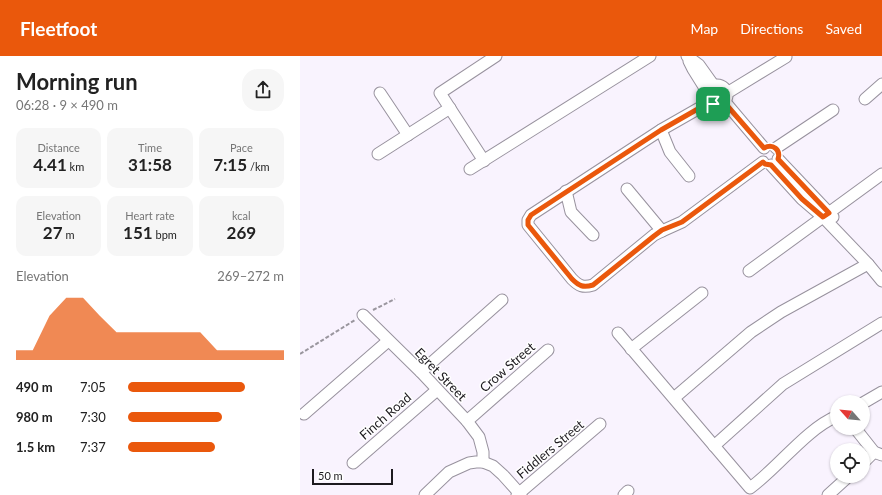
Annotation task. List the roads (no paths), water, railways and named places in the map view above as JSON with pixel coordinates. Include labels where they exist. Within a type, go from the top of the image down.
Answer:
[{"type":"street","points":[[484,161],[440,93],[496,56]]},
{"type":"street","points":[[470,169],[650,56]]},
{"type":"street","points":[[687,57],[693,69],[711,94],[716,105],[719,105],[726,97],[786,57]]},
{"type":"street","points":[[865,100],[882,84]]},
{"type":"street","points":[[764,148],[726,97],[726,90],[721,86],[661,130],[531,215],[528,220],[528,225],[578,285],[585,287],[593,285],[662,230],[682,222],[771,162],[779,153],[776,148],[770,146],[764,148],[760,153],[761,160],[771,162],[882,271]]},
{"type":"street","points":[[380,93],[408,135]]},
{"type":"street","points":[[378,154],[450,108]]},
{"type":"street","points":[[776,148],[833,110]]},
{"type":"street","points":[[661,130],[670,152],[689,176]]},
{"type":"street","points":[[749,271],[882,174]]},
{"type":"street","points":[[627,189],[662,230]]},
{"type":"street","points":[[566,191],[571,212],[593,235]]},
{"type":"street","points":[[826,215],[882,281]]},
{"type":"street","points":[[674,398],[751,332],[782,312],[868,264]]},
{"type":"street","points":[[631,348],[702,293]]},
{"type":"street","points":[[421,372],[502,300]]},
{"type":"street","name":"Egret Street","points":[[363,315],[421,372],[436,390],[467,421],[479,437],[483,452],[483,462]]},
{"type":"street","points":[[714,446],[788,380],[882,323]]},
{"type":"street","points":[[618,333],[753,491],[761,480],[815,429],[830,420]]},
{"type":"street","points":[[304,414],[388,341]]},
{"type":"street","name":"Crow Street","points":[[467,421],[548,350]]},
{"type":"street","name":"Finch Road","points":[[353,463],[436,390]]},
{"type":"street","points":[[870,399],[882,392]]},
{"type":"street","name":"Fiddlers Street","points":[[519,494],[600,424]]},
{"type":"street","points":[[861,435],[878,453]]},
{"type":"street","points":[[425,495],[449,472],[469,463],[483,462],[493,466],[503,475],[519,494]]},
{"type":"street","points":[[828,495],[841,491]]}]
